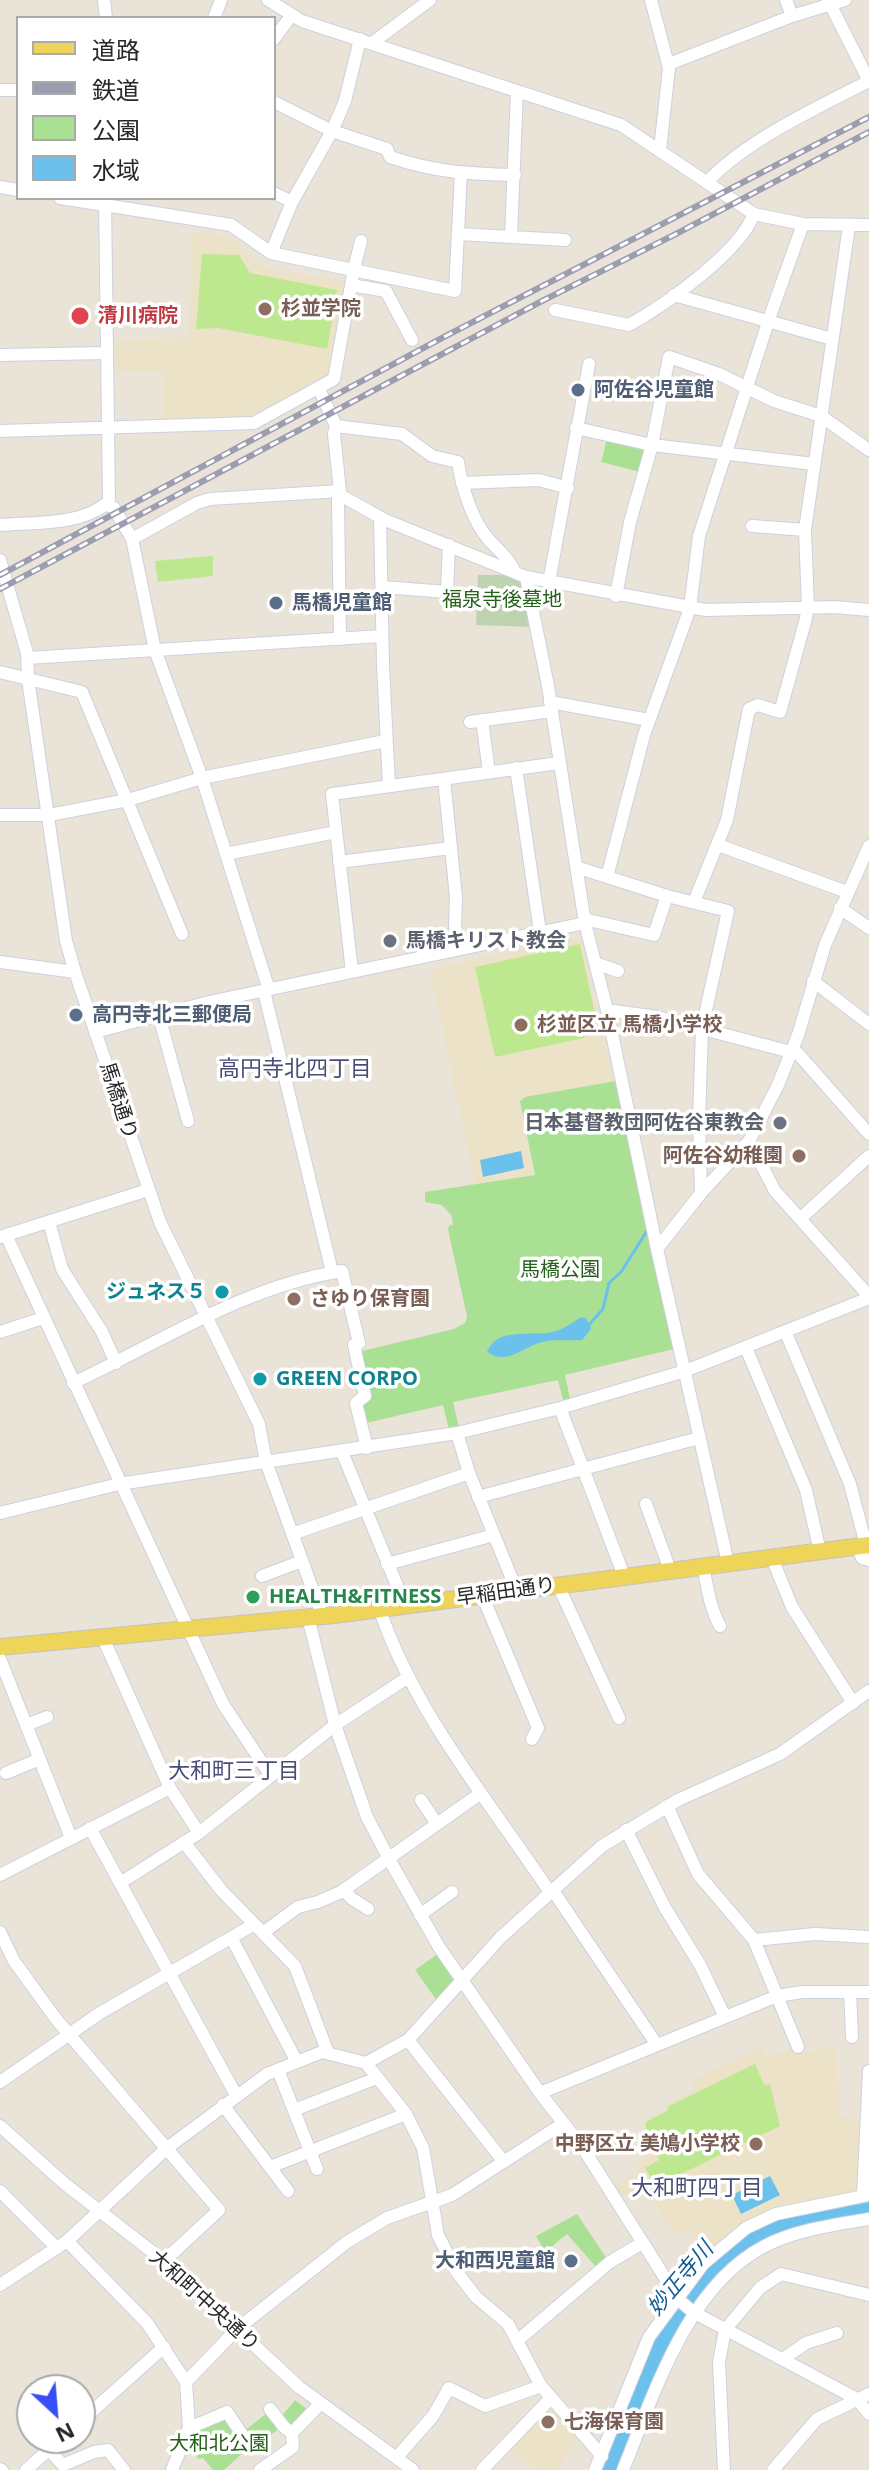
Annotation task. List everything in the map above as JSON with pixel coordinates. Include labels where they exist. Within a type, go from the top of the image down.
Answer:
[{"type":"main road","name":"早稲田通り","points":[[0,1647],[315,1616],[670,1570],[865,1549]]},
{"type":"street","points":[[268,0],[291,16],[621,125],[754,214],[803,224],[869,225]]},
{"type":"street","points":[[271,253],[292,202],[332,131],[366,41],[430,0]]},
{"type":"street","points":[[651,0],[669,64],[660,150]]},
{"type":"street","points":[[786,0],[792,16]]},
{"type":"street","points":[[669,64],[792,16],[845,0]]},
{"type":"street","points":[[708,181],[721,167],[754,145],[869,81],[829,3]]},
{"type":"street","points":[[276,36],[291,16]]},
{"type":"street","points":[[511,236],[517,91]]},
{"type":"street","points":[[276,103],[332,131],[387,149],[390,157],[425,168],[515,175]]},
{"type":"street","points":[[82,200],[231,225],[271,253],[455,291],[461,173]]},
{"type":"street","points":[[276,194],[292,202]]},
{"type":"street","points":[[0,525],[86,515],[109,501],[105,202]]},
{"type":"street","points":[[555,310],[629,325],[674,295],[738,241],[754,214]]},
{"type":"street","points":[[607,877],[649,720],[690,608],[699,536],[803,224]]},
{"type":"street","points":[[694,902],[718,845],[732,797],[749,709],[758,705],[780,712],[808,608],[805,530],[849,226]]},
{"type":"street","points":[[459,234],[565,240]]},
{"type":"street","points":[[0,431],[254,423],[319,389],[334,379],[361,241]]},
{"type":"street","points":[[351,285],[386,291],[412,340]]},
{"type":"street","points":[[674,295],[832,339]]},
{"type":"street","points":[[0,355],[106,353]]},
{"type":"street","points":[[616,596],[630,522],[652,445],[669,357],[719,374],[746,390],[821,416],[869,450]]},
{"type":"street","points":[[549,582],[589,364]]},
{"type":"street","points":[[319,389],[336,426],[334,434],[340,493],[340,639]]},
{"type":"street","points":[[336,426],[402,434],[432,456],[458,462],[462,483],[487,538],[503,553],[514,570]]},
{"type":"street","points":[[576,428],[652,445],[814,464]]},
{"type":"street","points":[[462,483],[539,480],[568,488]]},
{"type":"street","points":[[132,539],[210,499],[340,493],[380,517],[526,577],[690,608],[734,611],[808,608],[869,610]]},
{"type":"street","points":[[106,505],[114,508],[132,539],[155,650],[226,854],[266,990],[332,1272]]},
{"type":"street","points":[[380,517],[385,741],[389,786]]},
{"type":"street","points":[[752,526],[805,530]]},
{"type":"street","points":[[383,587],[447,592],[449,545]]},
{"type":"street","name":"馬橋通り","points":[[0,560],[27,658],[66,941],[75,972],[167,1238],[259,1424],[266,1462],[302,1561],[335,1725],[367,1817],[420,1915],[461,1980],[540,2093],[583,2148],[679,2299],[725,2330],[863,2396]]},
{"type":"street","points":[[526,577],[551,706],[584,921],[607,1010],[728,1563]]},
{"type":"street","points":[[27,658],[382,636]]},
{"type":"street","points":[[0,672],[82,692],[182,934]]},
{"type":"street","points":[[489,772],[476,721],[551,706],[649,720]]},
{"type":"street","points":[[0,815],[49,815],[128,800],[202,778],[385,741]]},
{"type":"street","points":[[352,972],[332,794],[559,763]]},
{"type":"street","points":[[516,768],[540,932]]},
{"type":"street","points":[[444,779],[456,897],[455,925],[460,948]]},
{"type":"street","points":[[226,854],[336,832]]},
{"type":"street","points":[[718,845],[847,892]]},
{"type":"street","points":[[657,1249],[701,1193],[749,1141],[792,1050],[840,908],[869,846]]},
{"type":"street","points":[[339,862],[451,848]]},
{"type":"street","points":[[576,867],[667,896],[728,911],[702,1028],[699,1120],[701,1193]]},
{"type":"street","points":[[95,1032],[266,990],[584,921],[654,935],[667,896]]},
{"type":"street","points":[[840,908],[869,928]]},
{"type":"street","points":[[0,962],[75,972]]},
{"type":"street","points":[[595,963],[618,971]]},
{"type":"street","points":[[813,981],[869,1024]]},
{"type":"street","points":[[607,1010],[657,1017],[792,1050],[869,1134]]},
{"type":"street","points":[[159,1016],[188,1121]]},
{"type":"street","points":[[631,1125],[659,1128]]},
{"type":"street","points":[[0,1513],[119,1484],[457,1433],[560,1408],[685,1371],[786,1333],[869,1297],[775,1191],[749,1141]]},
{"type":"street","points":[[801,1218],[869,1156]]},
{"type":"street","points":[[148,1190],[3,1236],[223,1704],[271,1776]]},
{"type":"street","points":[[49,1222],[62,1269],[102,1332],[116,1363]]},
{"type":"street","points":[[73,1383],[206,1316],[276,1286],[342,1271],[359,1343],[354,1345],[365,1396],[356,1403],[367,1448]]},
{"type":"street","points":[[0,1332],[43,1318]]},
{"type":"street","points":[[786,1333],[850,1484],[865,1549]]},
{"type":"street","points":[[746,1348],[806,1490],[820,1552]]},
{"type":"street","points":[[560,1408],[624,1576]]},
{"type":"street","points":[[457,1433],[478,1497],[516,1589]]},
{"type":"street","points":[[478,1497],[699,1438]]},
{"type":"street","points":[[342,1452],[405,1605]]},
{"type":"street","points":[[292,1534],[469,1473]]},
{"type":"street","points":[[646,1504],[670,1570]]},
{"type":"street","points":[[387,1564],[494,1535]]},
{"type":"street","points":[[772,1558],[792,1607],[853,1703]]},
{"type":"street","points":[[262,1576],[302,1561]]},
{"type":"street","points":[[703,1566],[711,1610],[720,1626]]},
{"type":"street","points":[[558,1585],[619,1718]]},
{"type":"street","points":[[482,1595],[538,1728],[532,1739]]},
{"type":"street","points":[[379,1608],[407,1678],[481,1793],[657,2045]]},
{"type":"street","points":[[103,1638],[170,1788],[199,1833]]},
{"type":"street","points":[[0,1659],[71,1838]]},
{"type":"street","points":[[120,1883],[199,1833],[335,1725],[407,1678]]},
{"type":"street","points":[[366,2063],[408,2040],[507,1930],[580,1863],[667,1806],[780,1754],[869,1691]]},
{"type":"street","points":[[26,1725],[47,1717]]},
{"type":"street","points":[[6,1773],[40,1759]]},
{"type":"street","points":[[0,1875],[170,1788]]},
{"type":"street","points":[[0,2082],[100,2013],[169,1972],[298,1907],[344,1890],[481,1793]]},
{"type":"street","points":[[421,1800],[437,1824]]},
{"type":"street","points":[[667,1806],[698,1874],[754,1940],[798,2047]]},
{"type":"street","points":[[90,1828],[236,2095]]},
{"type":"street","points":[[626,1830],[725,2017]]},
{"type":"street","points":[[184,1842],[221,1890],[295,1966],[328,2053]]},
{"type":"street","points":[[344,1890],[368,1909]]},
{"type":"street","points":[[420,1915],[452,1892]]},
{"type":"street","points":[[0,1932],[14,1961],[69,2034],[219,2210],[164,2261]]},
{"type":"street","points":[[754,1940],[815,1934],[869,1937]]},
{"type":"street","points":[[232,1939],[297,2062]]},
{"type":"street","points":[[850,1992],[852,2037]]},
{"type":"street","points":[[540,2093],[777,1996],[869,1992]]},
{"type":"street","points":[[408,2040],[504,2162]]},
{"type":"street","points":[[0,2285],[62,2244],[101,2212],[167,2148],[267,2074],[328,2053],[366,2063],[406,2114],[423,2148],[438,2235],[456,2271],[476,2297],[508,2324],[550,2399],[602,2456]]},
{"type":"street","points":[[278,2070],[317,2169]]},
{"type":"street","points":[[595,2470],[649,2337],[703,2264],[746,2228],[776,2214],[866,2196],[869,2071]]},
{"type":"street","points":[[294,2110],[377,2078]]},
{"type":"street","points":[[223,2105],[288,2191]]},
{"type":"street","points":[[270,2167],[406,2114]]},
{"type":"street","points":[[186,2382],[236,2330],[347,2242],[387,2218],[452,2195],[564,2123]]},
{"type":"street","name":"大和町中央通り","points":[[0,2126],[65,2184],[164,2261],[299,2387],[413,2470]]},
{"type":"street","points":[[0,2191],[116,2289],[147,2323],[186,2382],[189,2428],[172,2470]]},
{"type":"street","points":[[623,2470],[679,2338],[694,2312],[719,2283],[744,2259],[764,2246],[793,2235],[869,2219]]},
{"type":"street","points":[[517,2341],[610,2262],[642,2243]]},
{"type":"street","points":[[724,2470],[719,2362],[725,2330],[760,2288],[781,2274],[869,2295]]},
{"type":"street","points":[[783,2359],[806,2343],[837,2333]]},
{"type":"street","points":[[96,2408],[164,2347]]},
{"type":"street","points":[[397,2457],[433,2416],[449,2388],[485,2406],[541,2386]]},
{"type":"street","points":[[773,2470],[817,2419],[863,2396],[869,2414]]},
{"type":"street","points":[[482,2470],[550,2399]]},
{"type":"street","points":[[260,2470],[293,2447],[292,2433],[321,2403]]},
{"type":"street","points":[[270,2409],[292,2433]]},
{"type":"street","points":[[189,2428],[227,2412],[250,2446]]},
{"type":"street","points":[[96,2452],[108,2450],[124,2470]]},
{"type":"street","points":[[26,2470],[44,2454]]},
{"type":"street","points":[[52,2454],[63,2465],[89,2454]]},
{"type":"shaded area","name":"杉並学院","points":[[206,232],[237,241],[249,257],[274,271],[347,281],[327,375],[249,417],[164,421],[163,372],[115,372],[115,341],[189,337],[192,234]]},
{"type":"shaded area","name":"杉並区立 馬橋小学校","points":[[576,938],[583,944],[613,1081],[519,1100],[534,1174],[475,1186],[430,969]]},
{"type":"shaded area","name":"中野区立 美鳩小学校","points":[[762,2047],[767,2057],[792,2050],[799,2053],[836,2047],[840,2117],[862,2119],[861,2190],[792,2204],[743,2223],[703,2258],[692,2231],[672,2231],[645,2185],[621,2198],[615,2186],[638,2174],[634,2164],[655,2153],[643,2120],[665,2110],[666,2104],[694,2091],[691,2081]]},
{"type":"shaded area","name":"七海保育園","points":[[551,2406],[578,2438],[558,2470],[537,2470],[507,2449]]},
{"type":"green space","points":[[202,254],[239,255],[250,273],[337,290],[327,349],[218,328],[196,329]]},
{"type":"green space","points":[[607,439],[646,448],[640,472],[601,462]]},
{"type":"green space","points":[[213,556],[213,576],[158,582],[155,561]]},
{"type":"green space","name":"福泉寺後墓地","points":[[478,575],[510,575],[525,583],[533,627],[476,625]]},
{"type":"green space","points":[[580,944],[597,1024],[592,1025],[584,1038],[495,1057],[475,967]]},
{"type":"green space","name":"馬橋公園","points":[[616,1081],[674,1349],[565,1375],[570,1399],[563,1400],[558,1380],[453,1402],[459,1428],[449,1430],[443,1405],[366,1423],[362,1407],[370,1397],[362,1351],[454,1329],[465,1323],[467,1317],[448,1229],[450,1224],[453,1226],[452,1216],[442,1205],[425,1202],[425,1192],[535,1175],[520,1101],[525,1097]]},
{"type":"green space","points":[[439,1953],[455,1979],[438,2002],[415,1970]]},
{"type":"green space","points":[[755,2064],[764,2085],[770,2084],[780,2126],[656,2186],[645,2168],[659,2160],[646,2134],[646,2122],[667,2111],[669,2106]]},
{"type":"green space","points":[[577,2214],[607,2259],[597,2268],[567,2234],[545,2252],[536,2236]]},
{"type":"green space","name":"大和北公園","points":[[295,2400],[308,2410],[292,2427],[286,2423],[251,2451],[248,2448],[224,2470],[213,2470],[185,2445],[189,2432],[226,2418],[239,2435],[267,2413],[276,2423]]},
{"type":"water","points":[[521,1151],[524,1168],[483,1177],[480,1160]]},
{"type":"water","points":[[582,1317],[586,1318],[591,1329],[582,1340],[542,1342],[502,1357],[487,1352],[492,1344],[507,1336],[552,1332]]},
{"type":"water","points":[[770,2176],[780,2195],[741,2214],[732,2195]]},
{"type":"water","points":[[869,2198],[869,2217],[768,2240],[696,2307],[619,2470],[599,2470],[649,2347],[686,2290],[724,2249],[769,2220]]},
{"type":"waterway","points":[[587,1327],[603,1309],[609,1283],[621,1272],[647,1231]]},
{"type":"railway","points":[[0,575],[442,338],[869,117]]},
{"type":"railway","points":[[0,589],[542,301],[869,132]]},
{"type":"place","name":"杉並学院","points":[[265,309]]},
{"type":"place","name":"清川病院","points":[[80,316]]},
{"type":"place","name":"阿佐谷児童館","points":[[578,390]]},
{"type":"place","name":"馬橋児童館","points":[[276,603]]},
{"type":"place","name":"馬橋キリスト教会","points":[[390,941]]},
{"type":"place","name":"高円寺北三郵便局","points":[[76,1015]]},
{"type":"place","name":"杉並区立 馬橋小学校","points":[[521,1025]]},
{"type":"place","name":"日本基督教団阿佐谷東教会","points":[[780,1123]]},
{"type":"place","name":"阿佐谷幼稚園","points":[[799,1156]]},
{"type":"place","name":"ジュネス５","points":[[222,1292]]},
{"type":"place","name":"さゆり保育園","points":[[294,1299]]},
{"type":"place","name":"GREEN CORPO","points":[[260,1379]]},
{"type":"place","name":"HEALTH&FITNESS","points":[[253,1597]]},
{"type":"place","name":"中野区立 美鳩小学校","points":[[756,2144]]},
{"type":"place","name":"大和西児童館","points":[[571,2261]]},
{"type":"place","name":"七海保育園","points":[[548,2422]]},
{"type":"district","name":"高円寺北四丁目","points":[[295,1070]]},
{"type":"district","name":"大和町三丁目","points":[[234,1772]]},
{"type":"district","name":"大和町四丁目","points":[[697,2189]]},
{"type":"water label","name":"妙正寺川","points":[[681,2279]]}]
